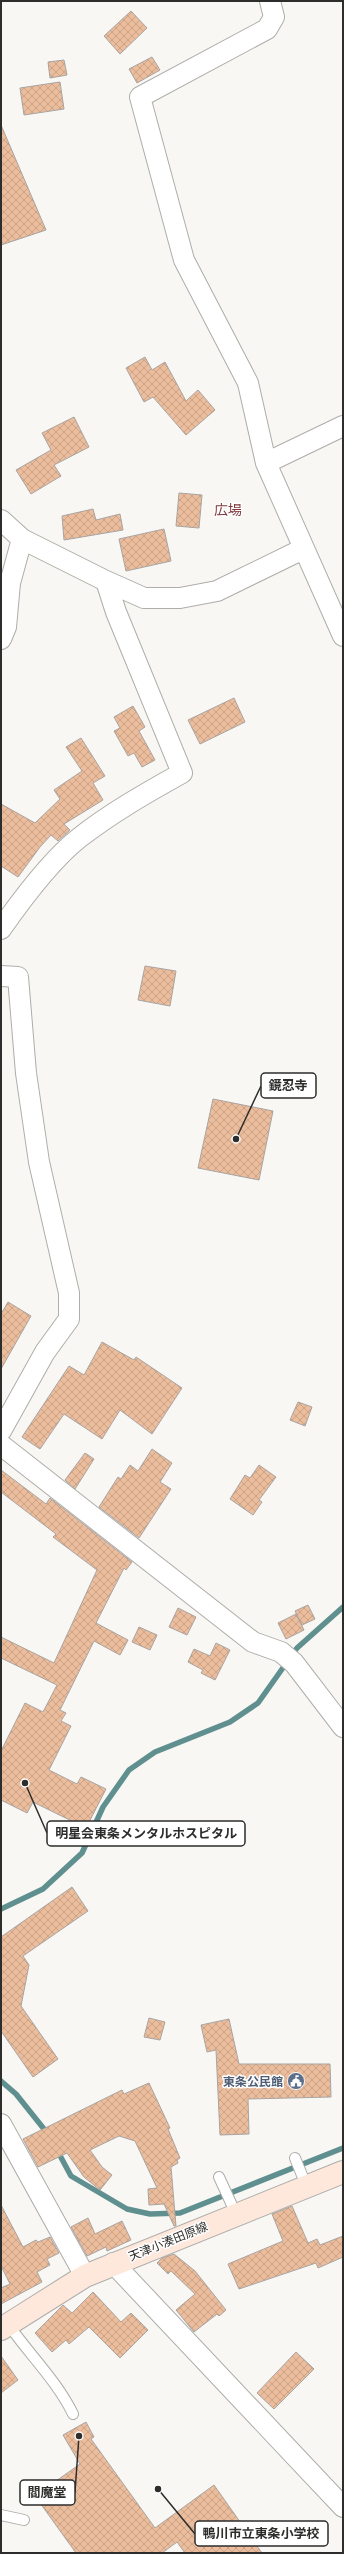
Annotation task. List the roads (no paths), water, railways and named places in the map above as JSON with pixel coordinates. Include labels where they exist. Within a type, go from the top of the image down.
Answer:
[{"type":"main road","name":"天津小湊田原線","points":[[5,2326],[85,2276],[233,2207],[305,2181],[343,2172]]},
{"type":"street","points":[[270,1],[274,17],[267,29],[140,97],[184,260],[248,383],[266,463],[343,636]]},
{"type":"street","points":[[266,463],[343,426]]},
{"type":"street","points":[[1,520],[22,538],[106,581],[144,598],[217,592],[303,549]]},
{"type":"street","points":[[1,639],[6,627],[10,583],[22,538]]},
{"type":"street","points":[[1,929],[24,896],[77,840],[119,809],[182,773],[116,612],[106,581]]},
{"type":"street","points":[[1,976],[18,977],[26,1073],[39,1162],[69,1293],[69,1319],[45,1352],[1,1431]]},
{"type":"street","points":[[1,1445],[253,1642],[287,1658],[343,1727]]},
{"type":"street","points":[[1,2124],[85,2276]]},
{"type":"street","points":[[113,2263],[343,2507]]},
{"type":"lane","points":[[295,2158],[305,2181]]},
{"type":"lane","points":[[219,2177],[233,2207]]},
{"type":"lane","points":[[5,2326],[60,2390],[73,2414]]},
{"type":"lane","points":[[1,2515],[24,2520]]},
{"type":"waterway","points":[[1,1909],[43,1889],[82,1853],[103,1807],[129,1770],[155,1752],[230,1722],[258,1703],[297,1648],[343,1607]]},
{"type":"waterway","points":[[1,2081],[16,2094],[48,2134]]},
{"type":"waterway","points":[[57,2150],[71,2176],[127,2209],[150,2214],[180,2213],[343,2148]]},
{"type":"place","name":"鏡忍寺","points":[[236,1139]]},
{"type":"place","name":"明星会東条メンタルホスピタル","points":[[25,1783]]},
{"type":"place","name":"東条公民館","points":[[296,2081]]},
{"type":"place","name":"閻魔堂","points":[[79,2436]]},
{"type":"place","name":"鴨川市立東条小学校","points":[[158,2489]]},
{"type":"district","name":"広場","points":[[228,510]]}]
